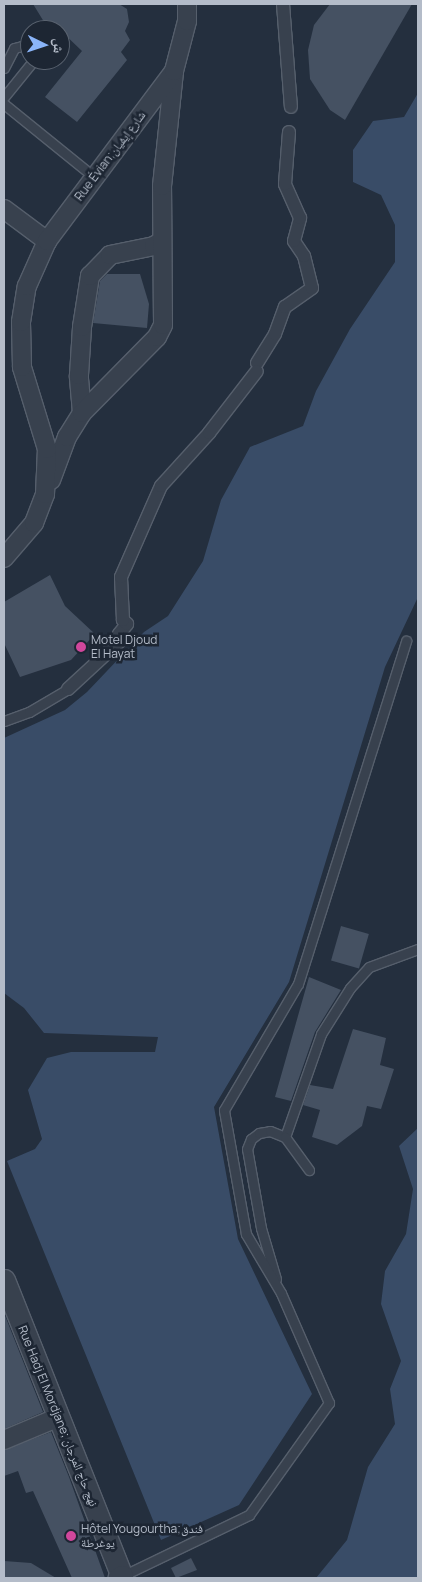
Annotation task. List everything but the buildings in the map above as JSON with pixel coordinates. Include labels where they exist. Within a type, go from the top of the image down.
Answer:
[{"type":"street","name":"Rue Évian;شارع إيفيان","points":[[4,558],[34,523],[67,438],[82,413],[157,337],[163,325],[164,150],[174,71],[187,21],[188,4]]},
{"type":"street","points":[[282,4],[291,107]]},
{"type":"street","name":"Rue Évian;شارع إيفيان","points":[[45,494],[47,449],[22,367],[21,343],[27,286],[47,241],[174,71]]},
{"type":"street","points":[[68,689],[120,641],[119,634],[127,624],[123,620],[121,576],[161,486],[209,433],[257,367],[275,334],[285,307],[312,288],[304,256],[294,241],[300,218],[285,184],[289,132]]},
{"type":"street","points":[[4,209],[47,241]]},
{"type":"street","points":[[82,413],[82,337],[90,276],[102,261],[110,256],[154,246],[162,241]]},
{"type":"street","name":"Rue Hadj El Mordjane; نهج حاج المرجان","points":[[5,1288],[59,1417],[120,1577]]},
{"type":"street","points":[[4,1440],[59,1417]]},
{"type":"lane","points":[[4,68],[14,48],[20,46]]},
{"type":"lane","points":[[4,96],[26,70]]},
{"type":"lane","points":[[4,104],[94,177]]},
{"type":"lane","points":[[120,1577],[249,1516],[329,1403],[280,1293],[246,1234],[224,1110],[298,984],[406,641]]},
{"type":"lane","points":[[4,721],[29,712],[68,689]]},
{"type":"lane","points":[[286,1137],[321,1034],[345,995],[369,967],[418,949]]},
{"type":"lane","points":[[280,1293],[261,1228],[247,1149],[252,1139],[259,1133],[270,1131],[286,1137],[309,1170]]},
{"type":"water","points":[[418,93],[418,597],[385,667],[289,982],[214,1107],[238,1239],[312,1394],[239,1505],[161,1540],[7,1161],[35,1149],[42,1139],[28,1090],[47,1058],[71,1052],[155,1052],[158,1037],[44,1033],[24,1008],[4,993],[4,738],[65,710],[87,692],[144,632],[168,616],[203,561],[221,500],[250,447],[303,426],[316,391],[350,329],[395,262],[395,225],[381,195],[353,182],[353,150],[373,121],[404,117]]},
{"type":"water","points":[[418,1128],[418,1578],[316,1578],[347,1540],[368,1467],[395,1424],[390,1389],[401,1361],[381,1304],[385,1271],[406,1234],[413,1189],[399,1146]]},
{"type":"place","name":"Motel Djoud El Hayat","points":[[81,647]]},
{"type":"place","name":"Hôtel Yougourtha;فندق يوغرطة","points":[[71,1536]]}]
